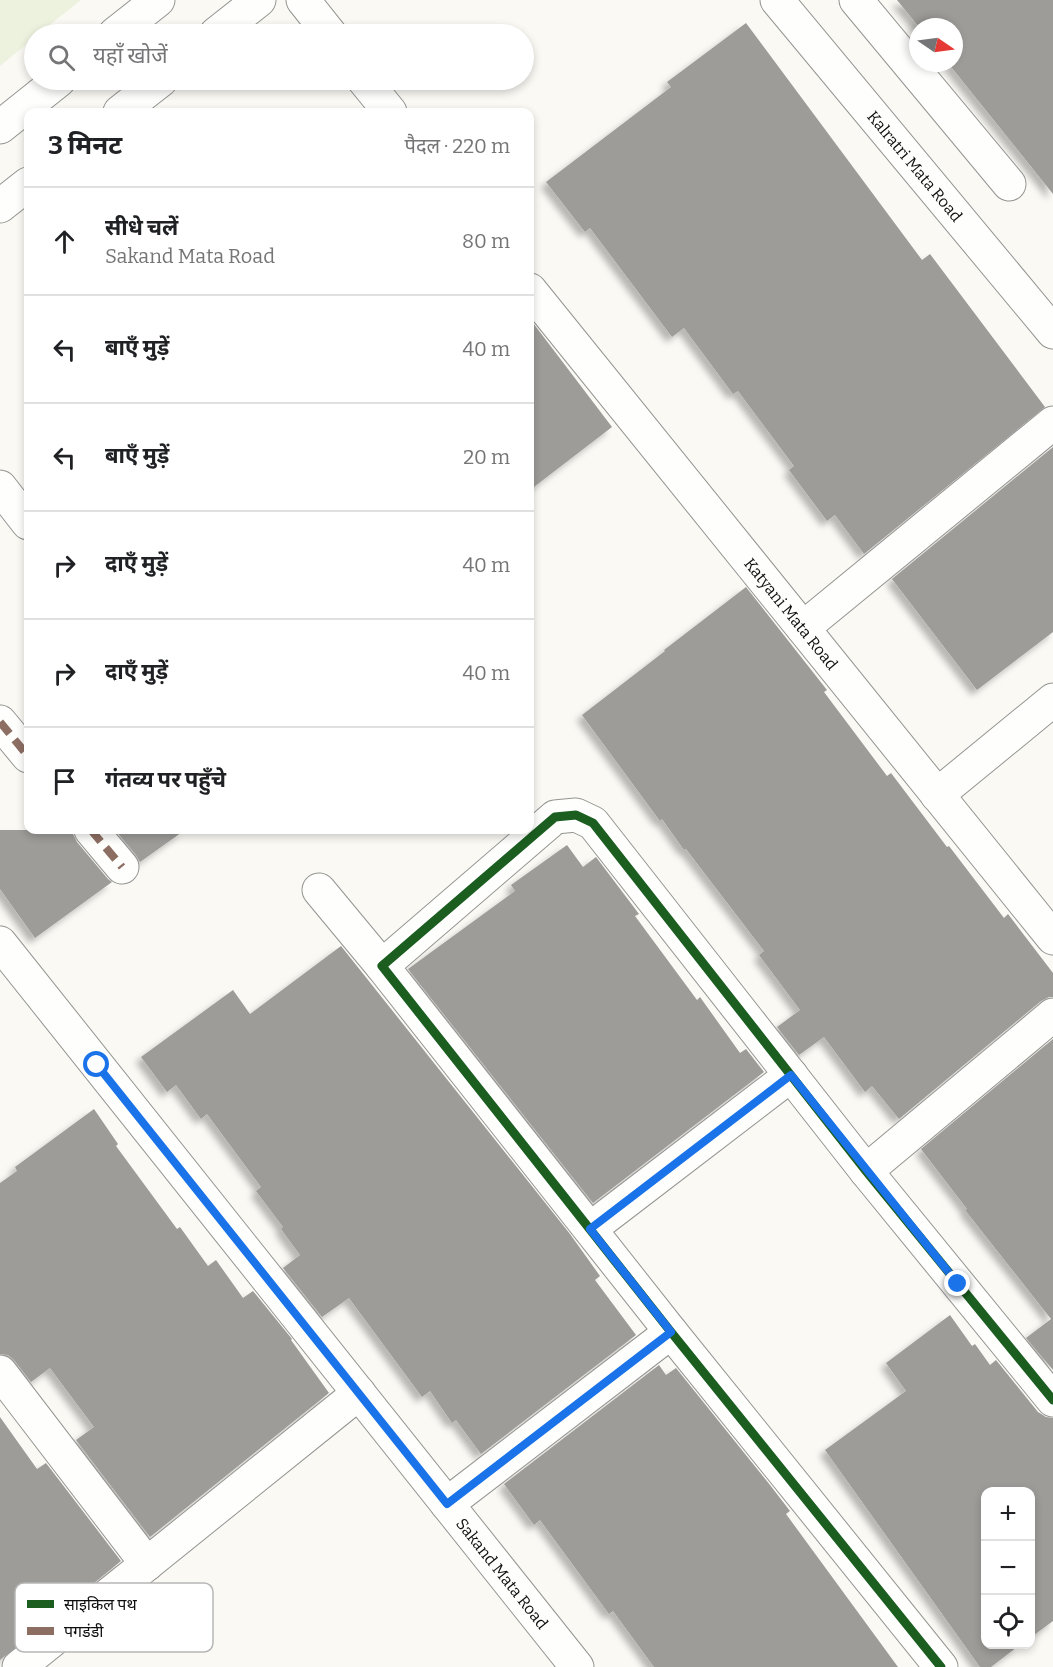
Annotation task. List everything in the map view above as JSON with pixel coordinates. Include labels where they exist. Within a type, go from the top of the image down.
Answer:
[{"type":"street","points":[[128,24],[158,0]]},
{"type":"street","points":[[229,24],[259,0]]},
{"type":"street","points":[[303,0],[322,24]]},
{"type":"street","name":"Kalratri Mata Road","points":[[777,0],[1053,332]]},
{"type":"street","points":[[856,0],[1009,184]]},
{"type":"street","points":[[0,127],[46,90]]},
{"type":"street","points":[[125,108],[148,90]]},
{"type":"street","points":[[372,90],[387,108]]},
{"type":"street","points":[[0,206],[24,187]]},
{"type":"street","name":"Katyani Mata Road","points":[[534,295],[1053,938]]},
{"type":"street","points":[[803,628],[1053,423]]},
{"type":"street","points":[[0,487],[24,518]]},
{"type":"street","points":[[937,795],[1053,700]]},
{"type":"street","points":[[0,722],[24,751]]},
{"type":"street","points":[[382,966],[555,817],[576,815],[593,823],[866,1171],[1053,1400]]},
{"type":"street","points":[[94,834],[122,867]]},
{"type":"street","points":[[319,890],[941,1667]]},
{"type":"street","name":"Sakand Mata Road","points":[[0,943],[577,1667]]},
{"type":"street","points":[[866,1171],[1053,1016]]},
{"type":"street","points":[[590,1229],[791,1075]]},
{"type":"street","points":[[447,1504],[671,1332]]},
{"type":"street","points":[[0,1372],[147,1564]]},
{"type":"street","points":[[123,1583],[359,1393]]},
{"type":"street","points":[[19,1667],[38,1652]]},
{"type":"green space","points":[[0,0],[81,0],[51,24],[24,24],[24,46],[0,66]]},
{"type":"building","points":[[897,0],[1053,0],[1053,194],[955,72],[963,72],[963,18],[912,18]]},
{"type":"building","points":[[746,23],[922,260],[930,254],[1045,407],[864,554],[835,515],[827,521],[789,470],[794,466],[738,391],[733,394],[684,328],[672,337],[590,228],[585,232],[546,182],[671,87],[667,82]]},
{"type":"building","points":[[534,324],[612,427],[534,487]]},
{"type":"building","points":[[1053,447],[1053,632],[977,690],[892,579]]},
{"type":"building","points":[[746,587],[827,690],[824,692],[887,776],[891,773],[1004,918],[1008,914],[1053,973],[1053,997],[1041,1001],[899,1119],[872,1086],[865,1092],[824,1037],[799,1055],[777,1027],[800,1010],[759,955],[764,951],[662,819],[660,821],[582,715]]},
{"type":"building","points":[[0,830],[24,830],[24,834],[73,834],[77,842],[112,882],[35,938],[0,889]]},
{"type":"building","points":[[118,834],[179,834],[140,862]]},
{"type":"building","points":[[567,845],[583,867],[596,857],[639,914],[635,916],[697,1000],[700,997],[740,1053],[746,1049],[764,1072],[593,1203],[408,969],[515,891],[511,885]]},
{"type":"building","points":[[341,946],[570,1234],[600,1276],[595,1280],[636,1335],[481,1454],[456,1420],[452,1423],[430,1391],[422,1397],[349,1298],[322,1317],[283,1268],[300,1255],[281,1229],[283,1227],[256,1191],[261,1187],[207,1114],[201,1119],[176,1085],[167,1092],[141,1057],[233,990],[250,1014]]},
{"type":"building","points":[[1053,1039],[1053,1370],[1026,1338],[1051,1319],[965,1210],[967,1209],[921,1149]]},
{"type":"building","points":[[94,1109],[118,1144],[116,1146],[177,1229],[180,1227],[208,1266],[216,1260],[243,1298],[253,1291],[292,1339],[329,1393],[150,1537],[76,1440],[94,1427],[50,1368],[31,1382],[14,1360],[8,1355],[0,1354],[0,1183],[17,1171],[15,1167]]},
{"type":"building","points":[[950,1315],[972,1346],[975,1344],[990,1365],[996,1360],[1038,1412],[1053,1418],[1053,1621],[1035,1634],[1035,1487],[981,1487],[981,1649],[1014,1649],[991,1667],[980,1667],[825,1450],[906,1391],[886,1363]]},
{"type":"building","points":[[659,1365],[666,1375],[676,1368],[770,1485],[790,1511],[786,1514],[898,1667],[654,1667],[613,1611],[609,1614],[540,1520],[534,1525],[504,1484]]},
{"type":"building","points":[[0,1417],[37,1469],[46,1463],[121,1561],[94,1583],[15,1583],[15,1648],[0,1660]]},
{"type":"marked path","points":[[0,722],[24,751]]},
{"type":"marked path","points":[[94,834],[122,867]]},
{"type":"cycle path","points":[[941,1667],[671,1332],[382,966],[555,817],[576,815],[593,823],[866,1171],[1053,1400]]},
{"type":"route","points":[[97,1065],[447,1504],[671,1332],[590,1229],[791,1075],[958,1284]]}]
